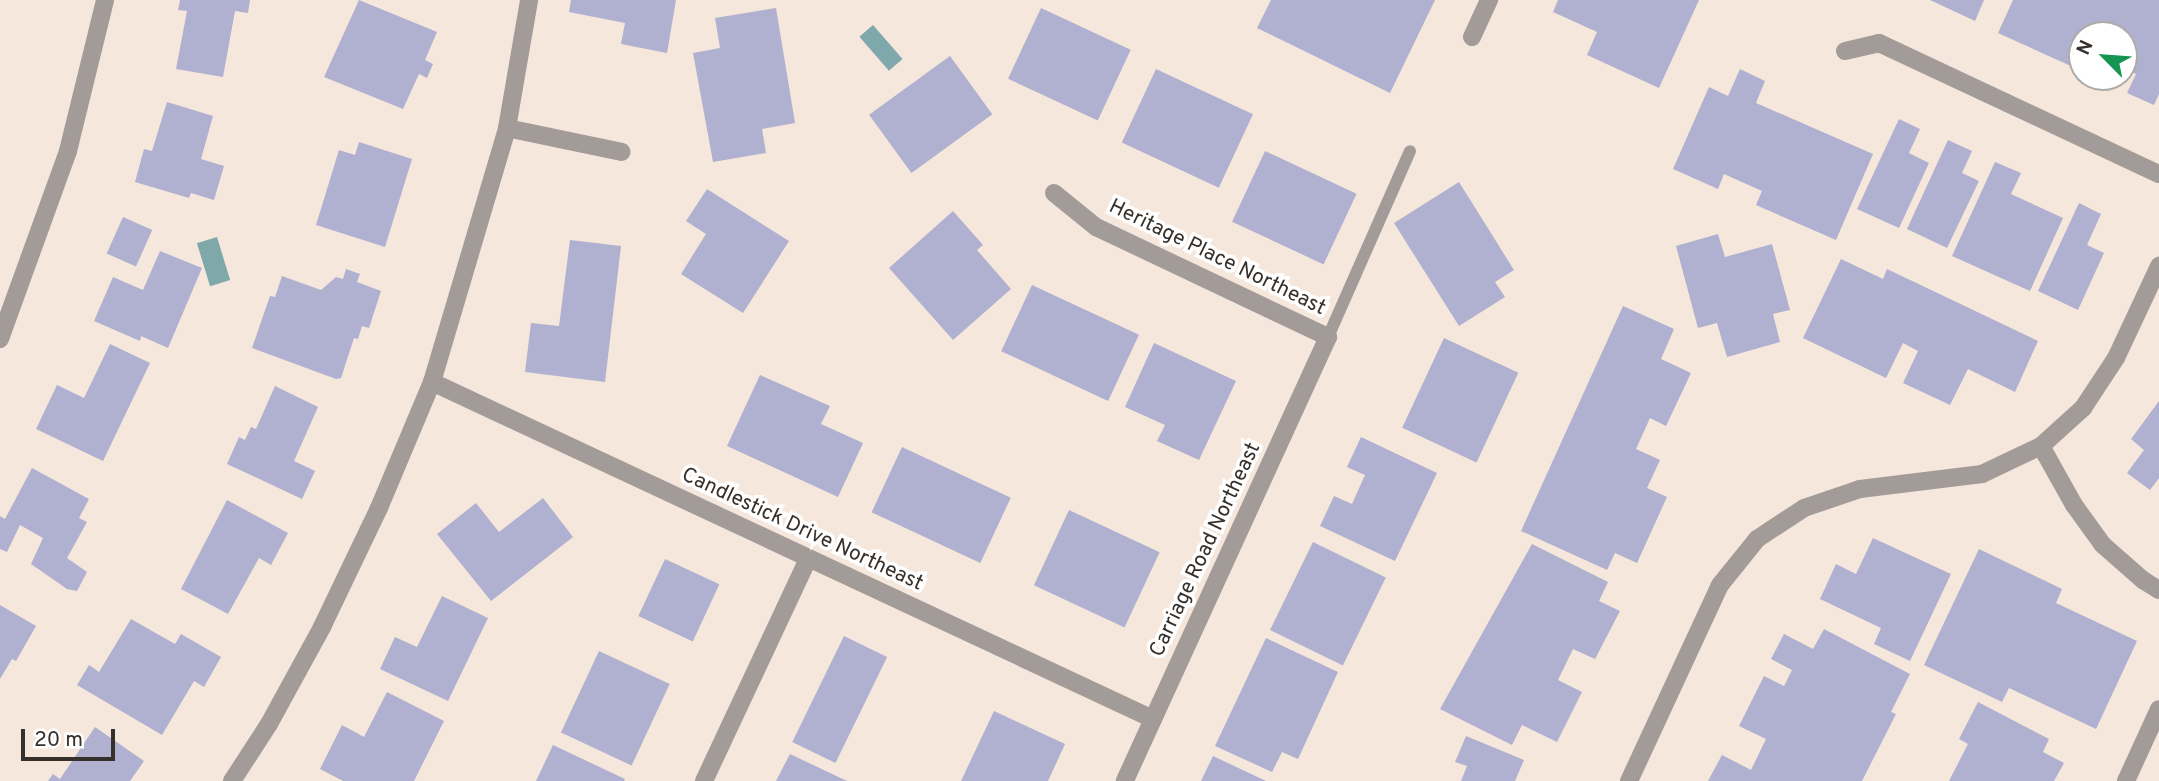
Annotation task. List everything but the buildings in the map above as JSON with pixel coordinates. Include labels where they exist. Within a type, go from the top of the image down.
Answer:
[{"type":"street","points":[[0,339],[68,151],[105,0]]},
{"type":"street","points":[[232,781],[269,724],[322,627],[379,508],[432,382],[507,128],[529,0]]},
{"type":"street","points":[[1472,37],[1489,0]]},
{"type":"street","points":[[1845,51],[1879,43],[2159,174]]},
{"type":"street","points":[[507,128],[622,152]]},
{"type":"street","name":"Heritage Place Northeast","points":[[1054,193],[1096,227],[1328,337]]},
{"type":"street","points":[[1629,781],[1720,585],[1758,539],[1804,508],[1860,489],[1982,474],[2041,446],[2083,408],[2090,398],[2116,358],[2159,266]]},
{"type":"street","name":"Carriage Road Northeast","points":[[1125,781],[1328,337]]},
{"type":"street","name":"Candlestick Drive Northeast","points":[[432,382],[1153,719]]},
{"type":"street","points":[[2041,446],[2074,505],[2102,545],[2159,590]]},
{"type":"street","points":[[704,781],[808,559]]},
{"type":"street","points":[[2126,781],[2159,709]]},
{"type":"lane","points":[[1328,337],[1409,151]]},
{"type":"water","points":[[873,25],[903,59],[889,71],[859,37]]},
{"type":"water","points":[[217,237],[230,280],[210,286],[197,243]]}]
